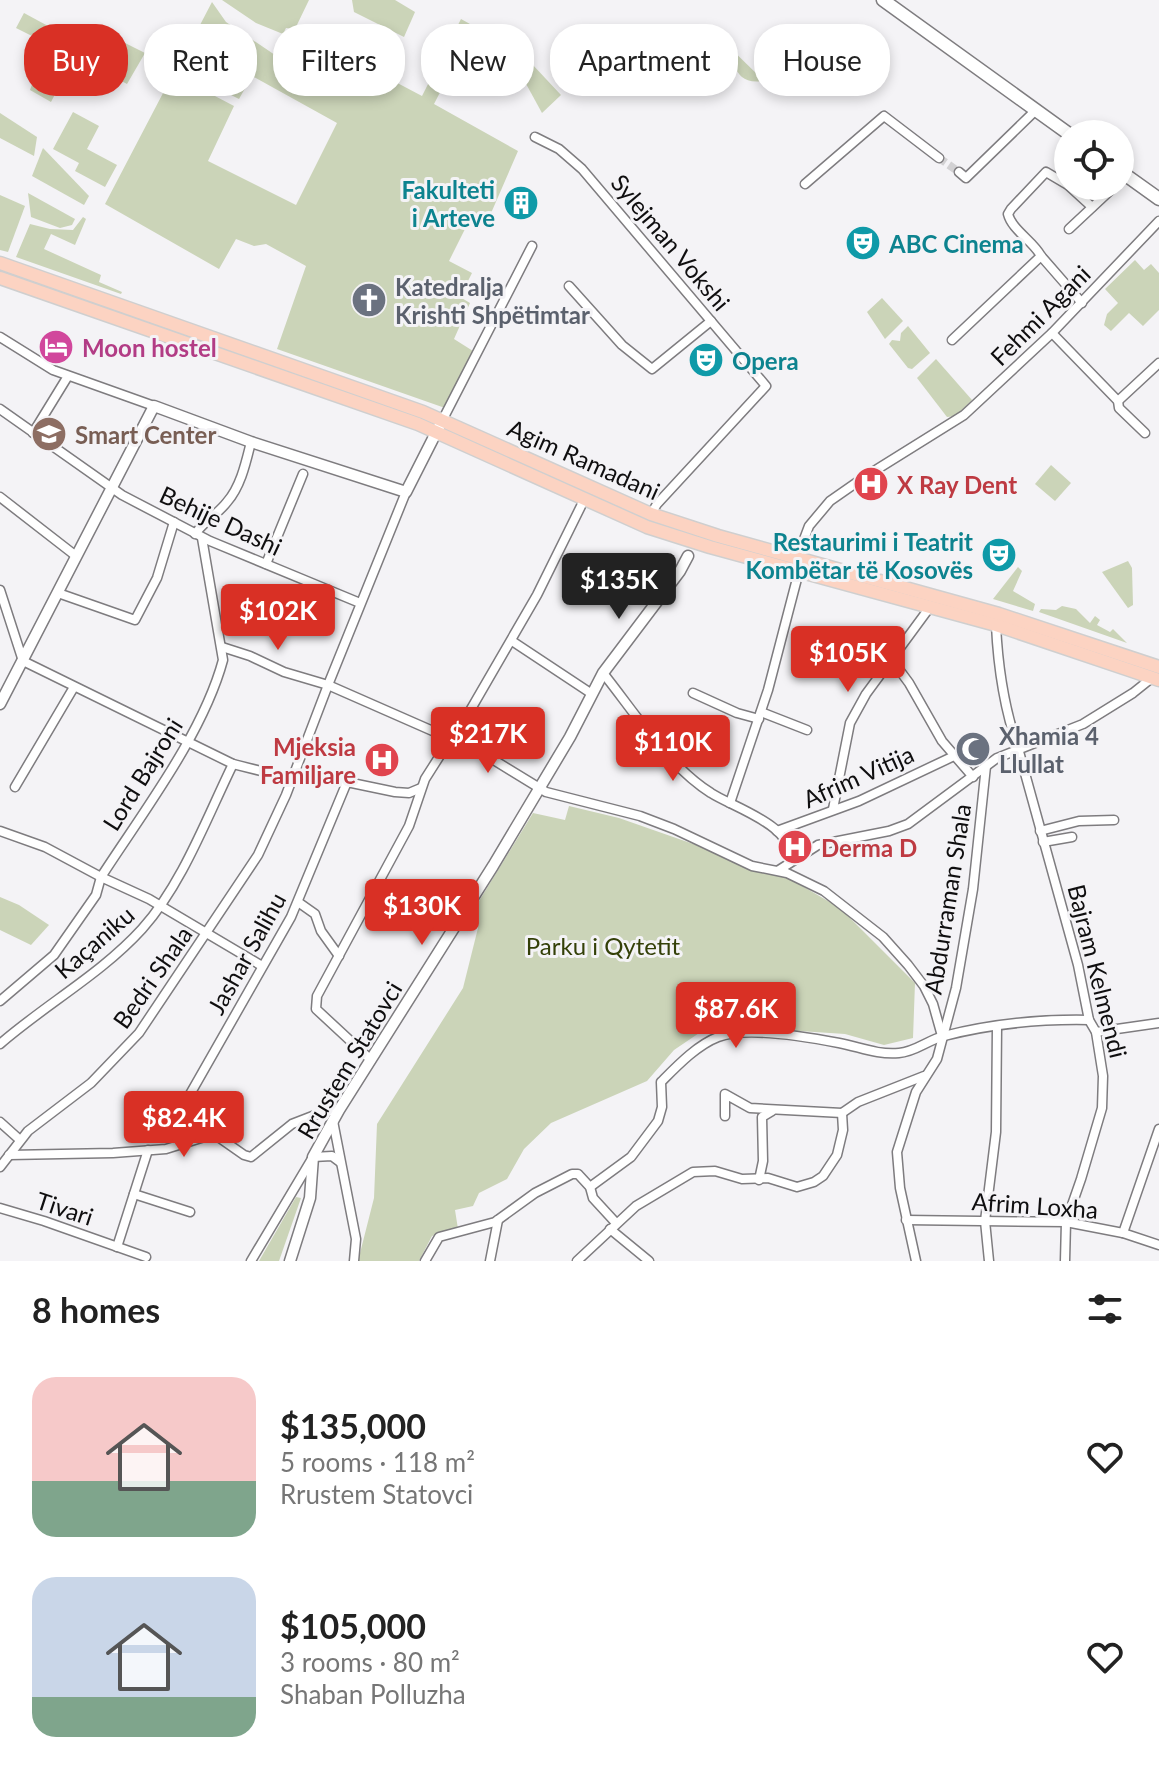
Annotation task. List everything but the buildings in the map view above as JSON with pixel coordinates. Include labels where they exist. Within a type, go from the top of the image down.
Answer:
[{"type":"main road","points":[[883,0],[1054,123]]},
{"type":"main road","points":[[1134,183],[1159,199]]},
{"type":"main road","name":"Agim Ramadani","points":[[0,263],[439,425],[651,514],[930,607],[1118,659]]},
{"type":"main road","name":"Agim Ramadani","points":[[0,278],[439,425],[584,500],[693,542],[979,608],[1157,673]]},
{"type":"street","points":[[962,175],[1036,110]]},
{"type":"street","points":[[805,184],[881,117],[886,117],[913,141],[939,158]]},
{"type":"street","name":"Sylejman Vokshi","points":[[535,137],[559,149],[582,169],[766,386],[651,514]]},
{"type":"street","points":[[1054,177],[1046,172],[1008,214],[1082,303]]},
{"type":"street","points":[[1084,200],[1092,207]]},
{"type":"street","points":[[1069,229],[1100,200]]},
{"type":"street","name":"Fehmi Agani","points":[[730,803],[760,716],[809,526],[830,501],[964,415],[1052,333],[1159,221]]},
{"type":"street","points":[[0,337],[43,365],[68,376],[251,442],[406,492],[532,246]]},
{"type":"street","points":[[952,340],[1041,256]]},
{"type":"street","points":[[569,286],[622,345],[652,369],[711,321]]},
{"type":"street","points":[[1052,333],[1145,433]]},
{"type":"street","points":[[1118,401],[1159,363]]},
{"type":"street","points":[[33,433],[68,376]]},
{"type":"street","points":[[0,704],[154,406]]},
{"type":"street","name":"Behije Dashi","points":[[0,409],[111,489],[199,536],[360,603]]},
{"type":"street","points":[[199,536],[208,518],[229,501],[241,477],[251,442]]},
{"type":"street","points":[[266,564],[303,474]]},
{"type":"street","name":"Bedri Shala","points":[[0,1167],[20,1140],[91,1083],[125,1050],[155,1011],[258,855],[294,776],[406,492]]},
{"type":"street","points":[[0,497],[76,556]]},
{"type":"street","points":[[371,1060],[316,1009],[317,996],[409,826],[421,788],[512,641],[584,500]]},
{"type":"street","points":[[58,593],[135,620],[157,578],[174,522]]},
{"type":"street","name":"Lord Bajroni","points":[[0,1007],[3,999],[54,955],[96,895],[101,877],[188,740],[218,679],[223,660],[222,647],[199,536]]},
{"type":"street","name":"Rrustem Statovci","points":[[251,1261],[339,1110],[493,866],[603,673],[688,556]]},
{"type":"street","points":[[0,590],[4,620],[23,661],[233,764],[277,775],[347,782],[409,793],[421,788]]},
{"type":"street","points":[[833,809],[850,723],[866,694],[930,607]]},
{"type":"street","name":"Bajram Kelmendi","points":[[996,625],[1003,695],[1078,965],[1089,1020],[1096,1032],[1103,1076],[1102,1108],[1066,1222],[1065,1261]]},
{"type":"street","points":[[512,641],[592,694]]},
{"type":"street","points":[[222,647],[284,672],[328,685],[452,737],[539,788],[640,816],[752,866],[779,870],[824,891],[883,937],[924,986],[942,1036]]},
{"type":"street","points":[[892,660],[900,667],[942,741],[973,777]]},
{"type":"street","points":[[603,673],[682,769],[712,794],[769,823],[777,831],[789,850],[791,857],[788,864]]},
{"type":"street","points":[[779,870],[818,845],[889,831],[908,824],[986,766],[1018,748],[1083,724],[1157,673]]},
{"type":"street","points":[[15,787],[74,687]]},
{"type":"street","points":[[693,693],[737,713],[760,716],[807,730]]},
{"type":"street","name":"Afrim Vitija","points":[[777,831],[859,801],[954,756]]},
{"type":"street","name":"Kaçaniku","points":[[0,1044],[38,1012],[85,980],[140,931],[160,906],[233,764]]},
{"type":"street","name":"Abdurraman Shala","points":[[916,1261],[906,1220],[897,1152],[907,1116],[924,1076],[937,1059],[956,988],[973,889],[986,766]]},
{"type":"street","name":"Jashar Salihu","points":[[214,1134],[188,1101],[298,902],[347,782]]},
{"type":"street","points":[[1040,831],[1079,821],[1114,820]]},
{"type":"street","points":[[0,831],[54,851],[160,906],[262,966]]},
{"type":"street","points":[[1043,842],[1072,837]]},
{"type":"street","points":[[298,902],[315,914],[321,931],[339,956]]},
{"type":"street","points":[[590,1187],[631,1157],[658,1121],[661,1115],[661,1082],[704,1045],[719,1037],[757,1032],[891,1054],[904,1053],[942,1036],[1048,1020],[1089,1020]]},
{"type":"street","points":[[1096,1032],[1159,1023]]},
{"type":"street","points":[[989,1261],[985,1221],[997,1117],[997,1027]]},
{"type":"street","points":[[725,1116],[725,1094],[750,1108],[842,1113],[858,1102],[924,1076]]},
{"type":"street","points":[[9,1155],[166,1149],[214,1134],[251,1157],[292,1124],[323,1112],[339,1110]]},
{"type":"street","points":[[759,1180],[763,1161],[762,1117],[774,1110]]},
{"type":"street","points":[[577,1261],[636,1206],[693,1172],[715,1171],[734,1178],[768,1178],[797,1187],[814,1182],[823,1176],[837,1155],[841,1143],[842,1113]]},
{"type":"street","points":[[333,1121],[356,1239],[354,1261]]},
{"type":"street","points":[[0,1122],[20,1140]]},
{"type":"street","points":[[1123,1233],[1159,1129]]},
{"type":"street","name":"Tivari","points":[[117,1247],[148,1150]]},
{"type":"street","points":[[290,1261],[310,1198],[313,1157],[332,1156],[340,1162]]},
{"type":"street","points":[[425,1261],[439,1237],[498,1220],[535,1193],[572,1174],[578,1174],[590,1187],[593,1198],[613,1226],[649,1261]]},
{"type":"street","points":[[134,1194],[190,1212]]},
{"type":"street","name":"Tivari","points":[[0,1208],[146,1257]]},
{"type":"street","points":[[490,1261],[498,1220]]},
{"type":"street","name":"Afrim Loxha","points":[[906,1220],[1066,1222],[1123,1233],[1159,1245]]},
{"type":"green space","points":[[222,0],[309,0],[297,24],[273,24],[273,30],[256,23]]},
{"type":"green space","points":[[352,0],[395,0],[415,12],[405,35],[405,24],[378,24],[354,12]]},
{"type":"green space","points":[[212,2],[229,24],[200,24]]},
{"type":"green space","points":[[24,13],[44,24],[24,24],[24,32],[16,28]]},
{"type":"green space","points":[[257,43],[273,54],[273,88],[257,79]]},
{"type":"green space","points":[[128,44],[144,55],[128,82]]},
{"type":"green space","points":[[738,56],[754,71],[754,81],[739,74]]},
{"type":"green space","points":[[534,66],[550,83],[550,96],[560,96],[542,113],[533,96]]},
{"type":"green space","points":[[405,87],[421,96],[438,96],[434,104],[518,151],[485,227],[470,219],[449,261],[472,273],[460,297],[470,303],[454,339],[473,351],[445,408],[277,349],[306,266],[266,244],[254,246],[236,239],[219,269],[105,204],[161,96],[215,96],[234,106],[208,161],[296,205],[337,123],[288,96],[405,96]]},
{"type":"green space","points":[[40,96],[54,96],[51,102]]},
{"type":"green space","points":[[73,112],[99,126],[87,149],[117,165],[105,187],[75,171],[79,163],[53,149]]},
{"type":"green space","points":[[0,113],[37,137],[34,156],[0,138]]},
{"type":"green space","points":[[43,148],[89,196],[84,205],[32,176]]},
{"type":"green space","points":[[28,193],[75,219],[72,225],[60,228],[31,217]]},
{"type":"green space","points":[[0,195],[25,206],[8,252],[0,250]]},
{"type":"green space","points":[[83,217],[86,219],[75,245],[51,234],[44,249],[101,275],[99,282],[121,294],[16,257],[30,224],[73,230]]},
{"type":"green space","points":[[1135,260],[1144,270],[1151,264],[1159,273],[1159,310],[1143,326],[1129,313],[1111,331],[1104,325],[1107,314],[1118,303],[1105,289]]},
{"type":"green space","points":[[882,298],[903,321],[885,339],[867,312]]},
{"type":"green space","points":[[908,326],[930,353],[912,369],[889,344],[892,340],[900,341],[901,333]]},
{"type":"green space","points":[[936,359],[972,400],[956,416],[947,417],[917,378]]},
{"type":"green space","points":[[1051,465],[1071,483],[1055,501],[1035,484]]},
{"type":"green space","points":[[1128,561],[1132,568],[1133,605],[1128,608],[1102,572]]},
{"type":"green space","points":[[1018,567],[1022,571],[1013,591],[1035,604],[1033,611],[993,599]]},
{"type":"green space","points":[[1062,606],[1076,609],[1090,623],[1095,616],[1100,620],[1097,625],[1110,632],[1113,629],[1127,643],[1039,612]]},
{"type":"green space","name":"Parku i Qytetit","points":[[569,806],[619,818],[785,876],[840,908],[915,983],[913,1038],[884,1045],[845,1034],[711,1025],[674,1050],[647,1081],[551,1123],[524,1149],[507,1179],[479,1193],[473,1206],[455,1210],[458,1229],[432,1236],[419,1261],[358,1261],[374,1198],[377,1124],[463,988],[478,928],[471,914],[533,813],[565,820]]},
{"type":"green space","points":[[0,897],[19,905],[49,925],[31,945],[0,930]]},
{"type":"green space","points":[[296,1197],[301,1198],[279,1261],[259,1261]]},
{"type":"tunnel","points":[[939,158],[959,172]]},
{"type":"place","name":"Fakulteti i Arteve","points":[[521,203]]},
{"type":"place","name":"ABC Cinema","points":[[863,243]]},
{"type":"place","name":"Katedralja Krishti Shpëtimtar","points":[[369,300]]},
{"type":"place","name":"Moon hostel","points":[[56,347]]},
{"type":"place","name":"Opera","points":[[706,360]]},
{"type":"place","name":"Smart Center","points":[[49,434]]},
{"type":"place","name":"X Ray Dent","points":[[871,484]]},
{"type":"place","name":"Restaurimi i Teatrit Kombëtar të Kosovës","points":[[999,555]]},
{"type":"place","name":"Xhamia 4 Llullat","points":[[973,749]]},
{"type":"place","name":"Mjeksia Familjare","points":[[382,760]]},
{"type":"place","name":"Derma D","points":[[795,847]]}]
